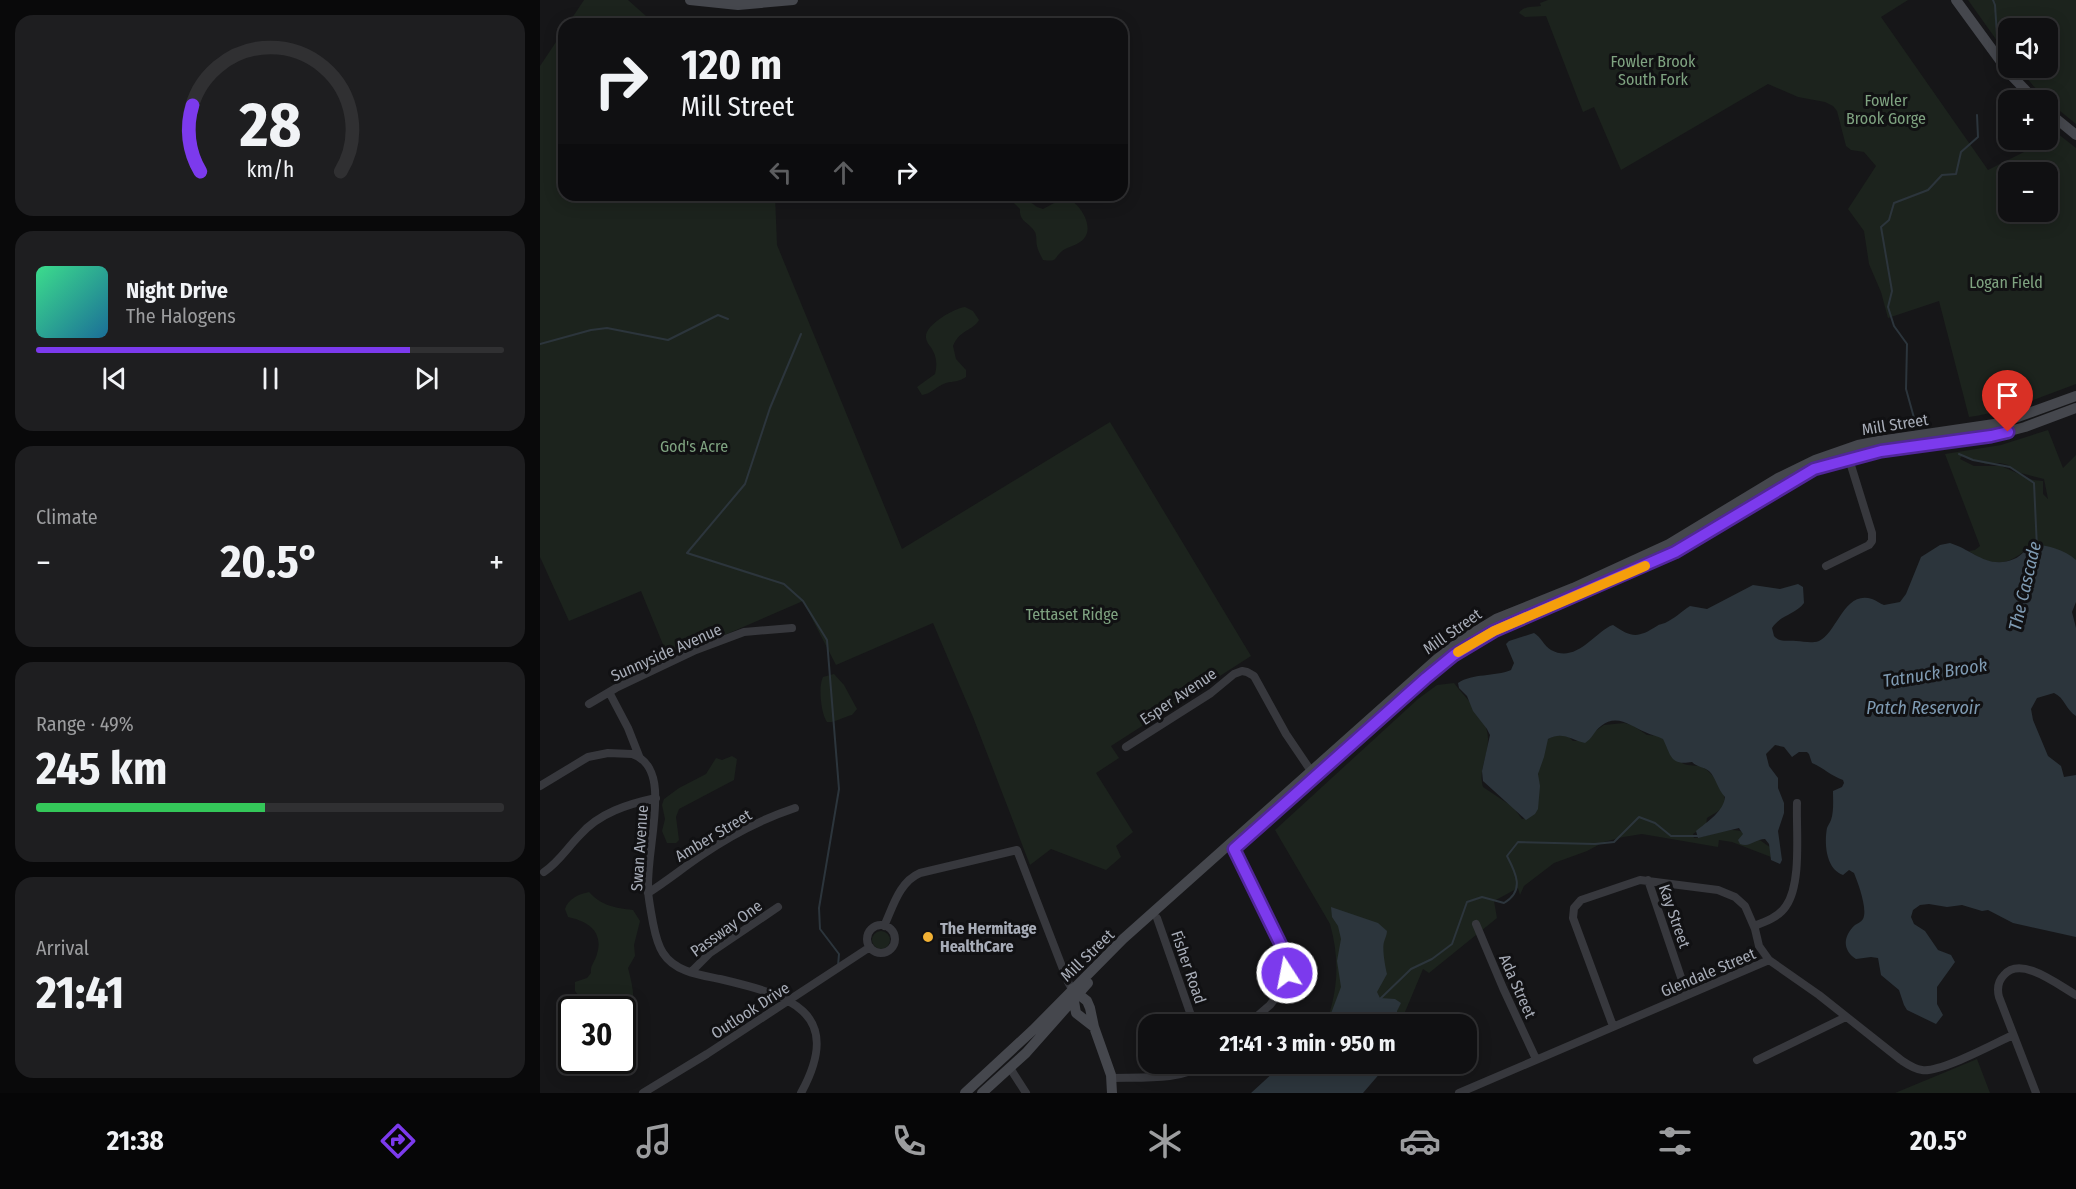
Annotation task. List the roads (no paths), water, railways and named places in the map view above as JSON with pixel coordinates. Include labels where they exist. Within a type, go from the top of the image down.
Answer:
[{"type":"main road","points":[[690,0],[738,5],[793,0]]},
{"type":"main road","points":[[1956,0],[2010,74],[2026,90]]},
{"type":"main road","points":[[2058,120],[2076,135]]},
{"type":"main road","name":"Mill Street","points":[[964,1093],[1234,849],[1454,655],[1530,610],[1669,543],[1778,478],[1815,460],[1858,445],[2001,423],[2076,396]]},
{"type":"main road","name":"Mill Street","points":[[982,1093],[1010,1068],[1123,939],[1451,648],[1488,624],[1530,610],[1675,552],[1806,473],[1824,465],[1881,451],[1991,436],[2025,427],[2076,408]]},
{"type":"main road","points":[[1075,994],[1076,1013],[1094,1027],[1111,1078],[1112,1093]]},
{"type":"street","points":[[1827,566],[1869,545],[1872,541],[1872,532],[1849,459]]},
{"type":"street","name":"Sunnyside Avenue","points":[[589,704],[696,650],[744,633],[792,628]]},
{"type":"street","name":"Esper Avenue","points":[[1126,747],[1211,693],[1234,674],[1242,671],[1254,676],[1286,734],[1311,771]]},
{"type":"street","name":"Swan Avenue","points":[[609,692],[628,728],[639,756],[652,774],[656,798],[648,893],[656,937],[663,953],[674,964],[691,972],[743,985],[789,1001],[808,1015],[817,1037],[814,1061],[801,1093]]},
{"type":"street","points":[[540,786],[591,756],[608,753],[639,756]]},
{"type":"street","points":[[544,872],[560,860],[580,834],[603,817],[626,806],[656,798]]},
{"type":"street","points":[[1754,926],[1777,915],[1785,908],[1791,895],[1795,872],[1797,802]]},
{"type":"street","name":"Amber Street","points":[[648,893],[735,835],[770,817],[795,808]]},
{"type":"street","points":[[1234,849],[1281,943],[1287,964],[1285,981],[1280,992],[1260,1014]]},
{"type":"street","points":[[884,926],[902,887],[911,878],[920,873],[1017,850],[1068,982],[1075,994]]},
{"type":"street","points":[[1613,1026],[1573,918],[1574,908],[1581,900],[1640,880],[1718,891],[1735,897],[1745,906],[1754,926],[1759,946],[1769,960]]},
{"type":"street","name":"Kay Street","points":[[1648,880],[1688,995]]},
{"type":"street","name":"Passway One","points":[[691,972],[710,953],[778,907]]},
{"type":"street","name":"Fisher Road","points":[[1157,918],[1191,1014]]},
{"type":"street","name":"Ada Street","points":[[1476,924],[1536,1059]]},
{"type":"street","points":[[877,926],[884,926],[894,934],[893,946],[883,953],[874,951],[868,942],[870,932],[877,926]]},
{"type":"street","name":"Outlook Drive","points":[[642,1093],[870,947]]},
{"type":"street","name":"Glendale Street","points":[[1459,1093],[1769,960],[1901,1060],[1923,1071],[1940,1068],[2013,1035]]},
{"type":"street","points":[[2036,1093],[1998,990],[2000,979],[2015,968],[2026,968],[2076,995]]},
{"type":"street","points":[[1756,1060],[1846,1017]]},
{"type":"street","points":[[1010,1068],[1026,1093]]},
{"type":"street","points":[[1111,1078],[1183,1074]]},
{"type":"water","name":"Patch Reservoir","points":[[1950,543],[1988,561],[2005,562],[2017,558],[2033,544],[2056,549],[2076,560],[2076,602],[2072,612],[2076,628],[2076,716],[2054,693],[2037,698],[2031,709],[2033,720],[2048,756],[2061,766],[2064,777],[2076,775],[2076,937],[2013,923],[1988,910],[1982,911],[1962,905],[1947,907],[1920,905],[1913,910],[1911,917],[1914,924],[1925,931],[1938,950],[1951,955],[1955,962],[1937,987],[1937,1004],[1943,1015],[1936,1024],[1907,1010],[1899,990],[1881,975],[1878,958],[1856,959],[1846,947],[1846,938],[1851,929],[1863,919],[1863,903],[1854,873],[1849,870],[1843,875],[1837,872],[1830,862],[1826,841],[1827,828],[1833,813],[1833,791],[1842,787],[1844,783],[1843,780],[1812,763],[1807,752],[1799,752],[1792,757],[1784,747],[1775,745],[1766,754],[1769,766],[1778,778],[1778,788],[1784,803],[1784,813],[1778,831],[1782,860],[1780,864],[1771,860],[1769,844],[1765,839],[1747,845],[1740,844],[1738,840],[1743,834],[1739,828],[1698,838],[1696,831],[1714,816],[1724,802],[1725,797],[1713,776],[1692,762],[1675,761],[1663,739],[1624,722],[1607,722],[1585,743],[1563,736],[1548,739],[1538,774],[1540,786],[1538,809],[1526,820],[1483,781],[1482,771],[1490,735],[1473,711],[1458,683],[1470,678],[1511,670],[1514,663],[1506,644],[1509,641],[1534,633],[1551,650],[1568,653],[1583,647],[1603,630],[1613,625],[1630,634],[1640,634],[1668,621],[1690,606],[1707,609],[1753,585],[1780,589],[1798,584],[1803,587],[1804,603],[1775,624],[1772,628],[1774,636],[1781,640],[1816,642],[1825,637],[1854,601],[1862,598],[1872,599],[1884,605],[1900,602],[1906,594],[1921,557],[1940,545]]},
{"type":"water","points":[[1331,907],[1378,923],[1387,931],[1383,949],[1387,974],[1377,992],[1380,998],[1395,999],[1401,1003],[1397,1014],[1331,1014],[1341,987],[1337,961],[1341,939],[1338,926],[1332,917]]},
{"type":"water","points":[[1272,1074],[1379,1074],[1363,1093],[1251,1093]]},
{"type":"waterway","name":"The Cascade","points":[[1993,0],[1997,35]]},
{"type":"waterway","name":"The Cascade","points":[[1916,425],[1906,389],[1907,344],[1894,326],[1888,307],[1892,291],[1881,227],[1889,220],[1894,203],[1928,190],[1942,175],[1956,174],[1961,152],[1978,137],[1977,115]]},
{"type":"waterway","points":[[540,344],[607,328],[668,340],[718,315],[728,319]]},
{"type":"waterway","points":[[801,334],[770,408],[745,484],[687,553],[784,584],[803,601],[827,640],[839,789],[819,908],[820,929],[839,954],[838,966]]},
{"type":"waterway","name":"The Cascade","points":[[1959,454],[1973,460],[2010,467],[2034,483],[2037,548]]},
{"type":"waterway","name":"Tatnuck Brook","points":[[1380,999],[1411,969],[1432,959],[1452,944],[1467,902],[1482,897],[1504,903],[1511,898],[1515,893],[1517,881],[1507,856],[1518,842],[1595,844],[1614,842],[1639,817],[1655,823],[1671,836],[1699,836]]},
{"type":"place","name":"The Hermitage HealthCare","points":[[928,937]]},
{"type":"park label","name":"Fowler Brook South Fork","points":[[1653,70]]},
{"type":"park label","name":"Fowler Brook Gorge","points":[[1886,109]]},
{"type":"park label","name":"Logan Field","points":[[2006,282]]},
{"type":"park label","name":"God's Acre","points":[[694,446]]},
{"type":"park label","name":"Tettaset Ridge","points":[[1072,614]]}]
